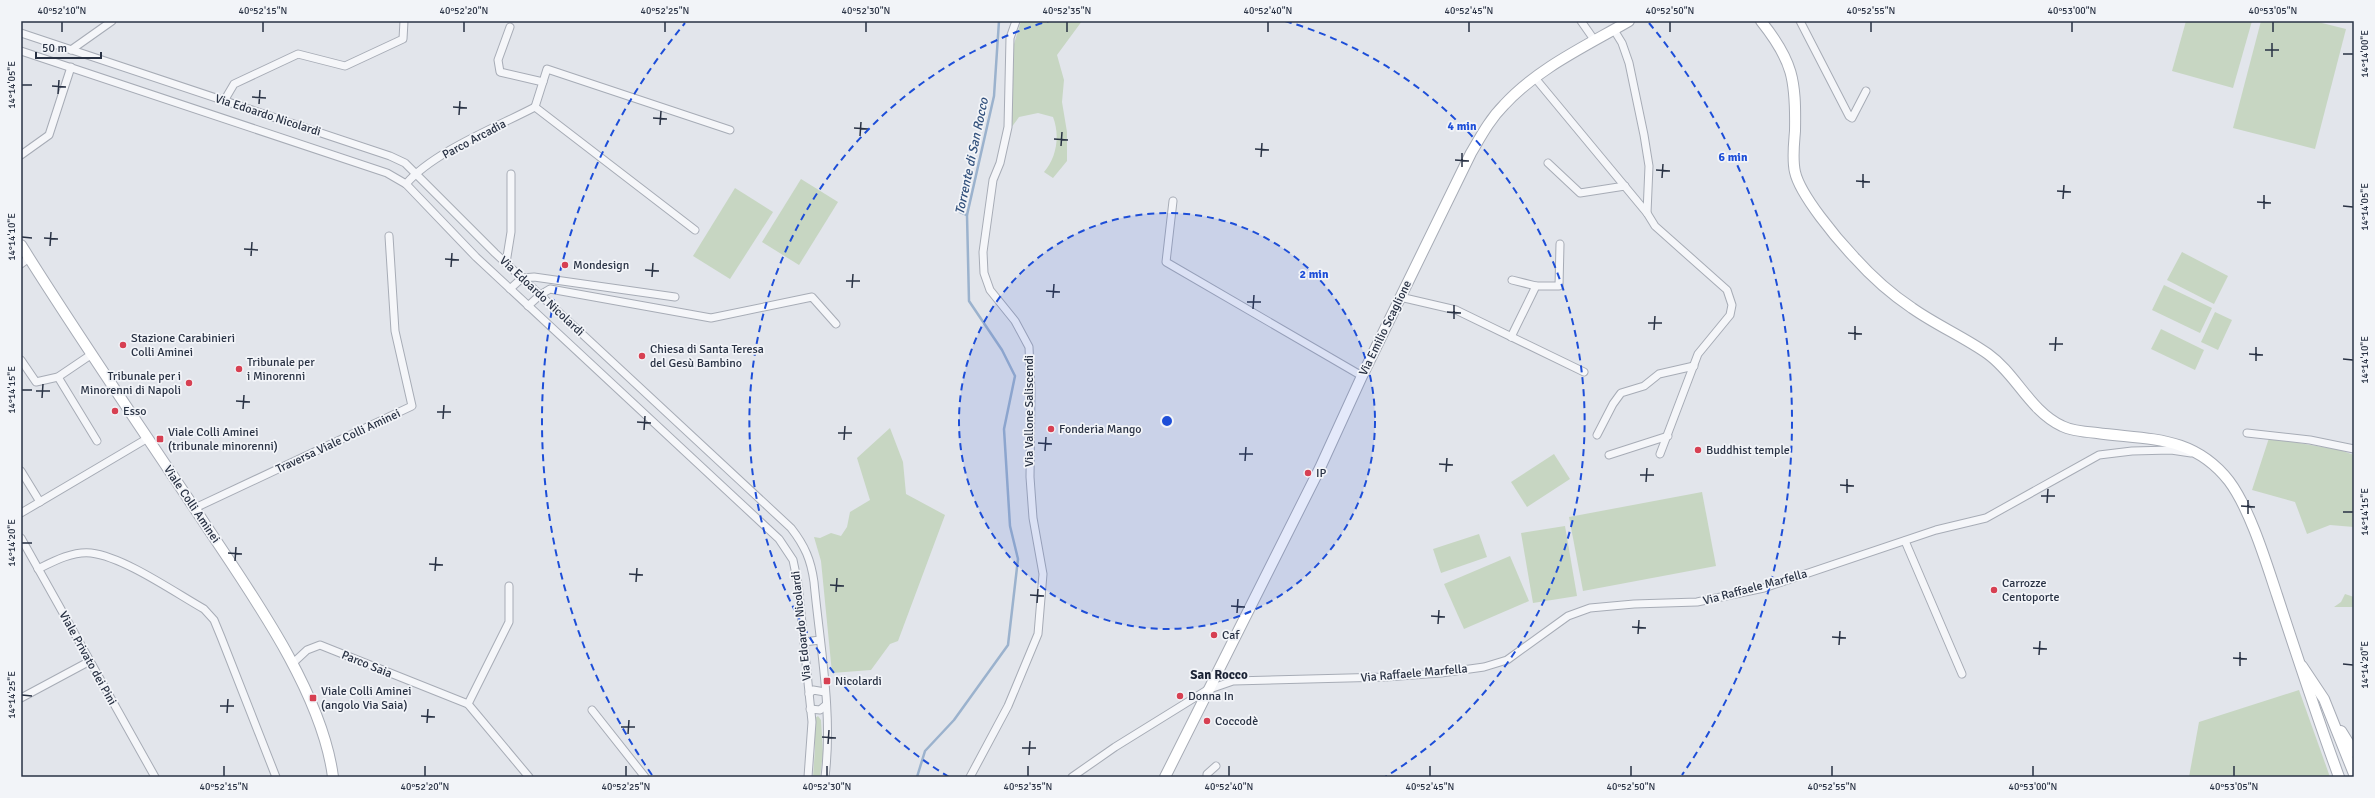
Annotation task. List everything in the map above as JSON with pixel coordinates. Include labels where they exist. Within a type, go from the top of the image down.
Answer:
[{"type":"main road","name":"Via Emilio Scaglione","points":[[1165,777],[1207,690],[1320,468],[1362,376],[1471,153],[1487,126],[1504,105],[1535,78],[1629,21]]},
{"type":"main road","points":[[1761,21],[1784,52],[1794,81],[1794,165],[1798,182],[1821,217],[1854,257],[1886,288],[1913,309],[1989,355],[2045,416],[2064,427],[2090,432],[2165,440],[2185,446],[2201,454],[2229,481],[2242,504],[2268,568],[2339,777]]},
{"type":"main road","name":"Viale Colli Aminei","points":[[21,245],[25,261],[92,354],[241,577],[292,664],[322,733],[333,777]]},
{"type":"main road","points":[[2299,661],[2316,684],[2330,714],[2354,774]]},
{"type":"main road","points":[[2330,714],[2354,752]]},
{"type":"main road","points":[[2331,756],[2343,777]]},
{"type":"street","points":[[71,50],[112,21]]},
{"type":"street","points":[[224,101],[234,84],[298,54],[345,66],[403,39],[404,21]]},
{"type":"street","name":"Via Vallone Saliscendi","points":[[970,777],[1008,706],[1038,634],[1043,574],[1034,518],[1030,477],[1031,391],[1029,347],[1015,321],[990,290],[984,273],[983,252],[993,180],[1000,163],[1008,127],[1010,38],[1016,21]]},
{"type":"street","points":[[1581,21],[1595,41]]},
{"type":"street","points":[[1800,21],[1849,116],[1852,118],[1866,91]]},
{"type":"street","points":[[510,27],[498,60],[500,72],[543,82]]},
{"type":"street","points":[[1614,30],[1622,43],[1629,63],[1644,135],[1649,166],[1647,212]]},
{"type":"street","name":"Via Edoardo Nicolardi","points":[[21,33],[390,156],[405,163],[506,263],[791,528],[803,543],[812,565],[825,692],[828,738],[825,777]]},
{"type":"street","name":"Via Edoardo Nicolardi","points":[[21,50],[387,173],[406,184],[510,289],[779,539],[789,552],[796,569],[809,694],[812,738],[808,777]]},
{"type":"street","points":[[21,155],[49,136],[70,67]]},
{"type":"street","points":[[695,230],[535,107],[547,69],[730,130]]},
{"type":"street","points":[[1535,78],[1647,212],[1655,226],[1711,274],[1727,290],[1731,299],[1730,315],[1698,354],[1660,454]]},
{"type":"street","name":"Parco Arcadia","points":[[406,184],[415,173],[447,153],[535,107]]},
{"type":"street","points":[[1548,163],[1561,173],[1580,193],[1625,186]]},
{"type":"street","points":[[506,263],[511,232],[511,174]]},
{"type":"street","points":[[1173,201],[1166,262],[1362,376]]},
{"type":"street","name":"Traversa Viale Colli Aminei","points":[[195,508],[412,406],[395,331],[389,236]]},
{"type":"street","points":[[1512,280],[1536,286],[1559,286],[1560,244]]},
{"type":"street","points":[[510,289],[522,278],[534,277],[675,297]]},
{"type":"street","points":[[1511,337],[1536,286]]},
{"type":"street","points":[[528,306],[540,295],[550,289],[711,318],[812,297],[836,324]]},
{"type":"street","points":[[1400,297],[1456,310],[1584,372]]},
{"type":"street","points":[[21,360],[36,382],[58,376],[92,354]]},
{"type":"street","points":[[1597,435],[1612,404],[1621,393],[1644,386],[1659,374],[1694,366]]},
{"type":"street","points":[[58,376],[97,441]]},
{"type":"street","points":[[2247,432],[2310,440],[2354,449]]},
{"type":"street","points":[[1609,455],[1668,436]]},
{"type":"street","points":[[21,513],[148,438]]},
{"type":"street","name":"Via Raffaele Marfella","points":[[1072,777],[1115,747],[1207,690],[1233,681],[1386,677],[1441,673],[1484,667],[1507,660],[1568,616],[1590,608],[1634,604],[1697,602],[1764,588],[1936,530],[1986,518],[2099,455],[2132,451],[2171,450],[2201,454]]},
{"type":"street","points":[[21,471],[40,502]]},
{"type":"street","name":"Viale Privato dei Pini","points":[[21,538],[155,777]]},
{"type":"street","points":[[1905,541],[1962,674]]},
{"type":"street","points":[[38,569],[72,555],[90,553],[108,557],[204,609],[214,620],[276,777]]},
{"type":"street","points":[[468,704],[509,622],[509,586]]},
{"type":"street","points":[[804,642],[820,640]]},
{"type":"street","name":"Parco Saia","points":[[292,664],[307,650],[320,645],[468,704],[529,777]]},
{"type":"street","points":[[21,698],[90,661]]},
{"type":"street","points":[[809,694],[813,690],[825,692]]},
{"type":"street","points":[[810,709],[820,710],[826,704]]},
{"type":"street","points":[[592,710],[645,777]]},
{"type":"street","points":[[1207,777],[1207,774],[1216,766]]},
{"type":"green space","points":[[1021,21],[1082,21],[1057,55],[1064,80],[1062,102],[1067,132],[1067,161],[1053,178],[1044,172],[1052,160],[1056,146],[1057,138],[1053,117],[1038,113],[1019,117],[1011,128],[1014,44]]},
{"type":"green space","points":[[2186,21],[2252,21],[2233,88],[2172,71]]},
{"type":"green space","points":[[2261,21],[2314,21],[2346,29],[2315,149],[2233,128]]},
{"type":"green space","points":[[801,179],[838,202],[799,265],[762,242]]},
{"type":"green space","points":[[735,188],[773,212],[730,279],[693,256]]},
{"type":"green space","points":[[2182,252],[2228,276],[2214,304],[2167,280]]},
{"type":"green space","points":[[2164,285],[2212,308],[2200,333],[2152,310]]},
{"type":"green space","points":[[2215,312],[2232,320],[2218,350],[2201,342]]},
{"type":"green space","points":[[2161,329],[2204,350],[2195,370],[2151,349]]},
{"type":"green space","points":[[890,428],[903,462],[906,494],[945,515],[898,641],[890,644],[871,670],[832,673],[821,561],[814,537],[820,538],[831,533],[841,536],[847,527],[850,512],[870,500],[857,458]]},
{"type":"green space","points":[[2269,438],[2340,450],[2354,455],[2354,527],[2330,525],[2307,534],[2295,502],[2252,490]]},
{"type":"green space","points":[[1554,454],[1570,479],[1527,507],[1511,482]]},
{"type":"green space","points":[[1702,492],[1716,566],[1583,591],[1569,517]]},
{"type":"green space","points":[[1565,526],[1577,596],[1533,603],[1521,533]]},
{"type":"green space","points":[[1479,534],[1487,557],[1441,573],[1433,549]]},
{"type":"green space","points":[[1510,556],[1529,601],[1464,629],[1444,584]]},
{"type":"green space","points":[[2345,594],[2354,597],[2354,607],[2334,607],[2341,602]]},
{"type":"green space","points":[[2299,690],[2330,777],[2189,777],[2199,722]]},
{"type":"green space","points":[[818,716],[821,720],[823,754],[820,777],[813,777],[815,749],[814,719]]},
{"type":"waterway","name":"Torrente di San Rocco","points":[[917,777],[925,751],[954,720],[1008,645],[1018,559],[1010,526],[1004,429],[1015,376],[1002,350],[969,301],[967,215],[994,96],[999,21]]},
{"type":"waterway","points":[[956,205],[960,212],[967,215]]},
{"type":"place","name":"Mondesign","points":[[565,265]]},
{"type":"place","name":"Stazione Carabinieri Colli Aminei","points":[[123,345]]},
{"type":"place","name":"Chiesa di Santa Teresa del Gesù Bambino","points":[[642,356]]},
{"type":"place","name":"Tribunale per i Minorenni","points":[[239,369]]},
{"type":"place","name":"Tribunale per i Minorenni di Napoli","points":[[189,383]]},
{"type":"place","name":"Esso","points":[[115,411]]},
{"type":"place","name":"Fonderia Mango","points":[[1051,429]]},
{"type":"place","name":"Viale Colli Aminei (tribunale minorenni)","points":[[160,439]]},
{"type":"place","name":"Buddhist temple","points":[[1698,450]]},
{"type":"place","name":"IP","points":[[1308,473]]},
{"type":"place","name":"Carrozze Centoporte","points":[[1994,590]]},
{"type":"place","name":"Caf","points":[[1214,635]]},
{"type":"place","name":"Nicolardi","points":[[827,681]]},
{"type":"place","name":"Donna In","points":[[1180,696]]},
{"type":"place","name":"Viale Colli Aminei (angolo Via Saia)","points":[[313,698]]},
{"type":"place","name":"Coccodè","points":[[1207,721]]},
{"type":"district","name":"San Rocco","points":[[1219,674]]}]
